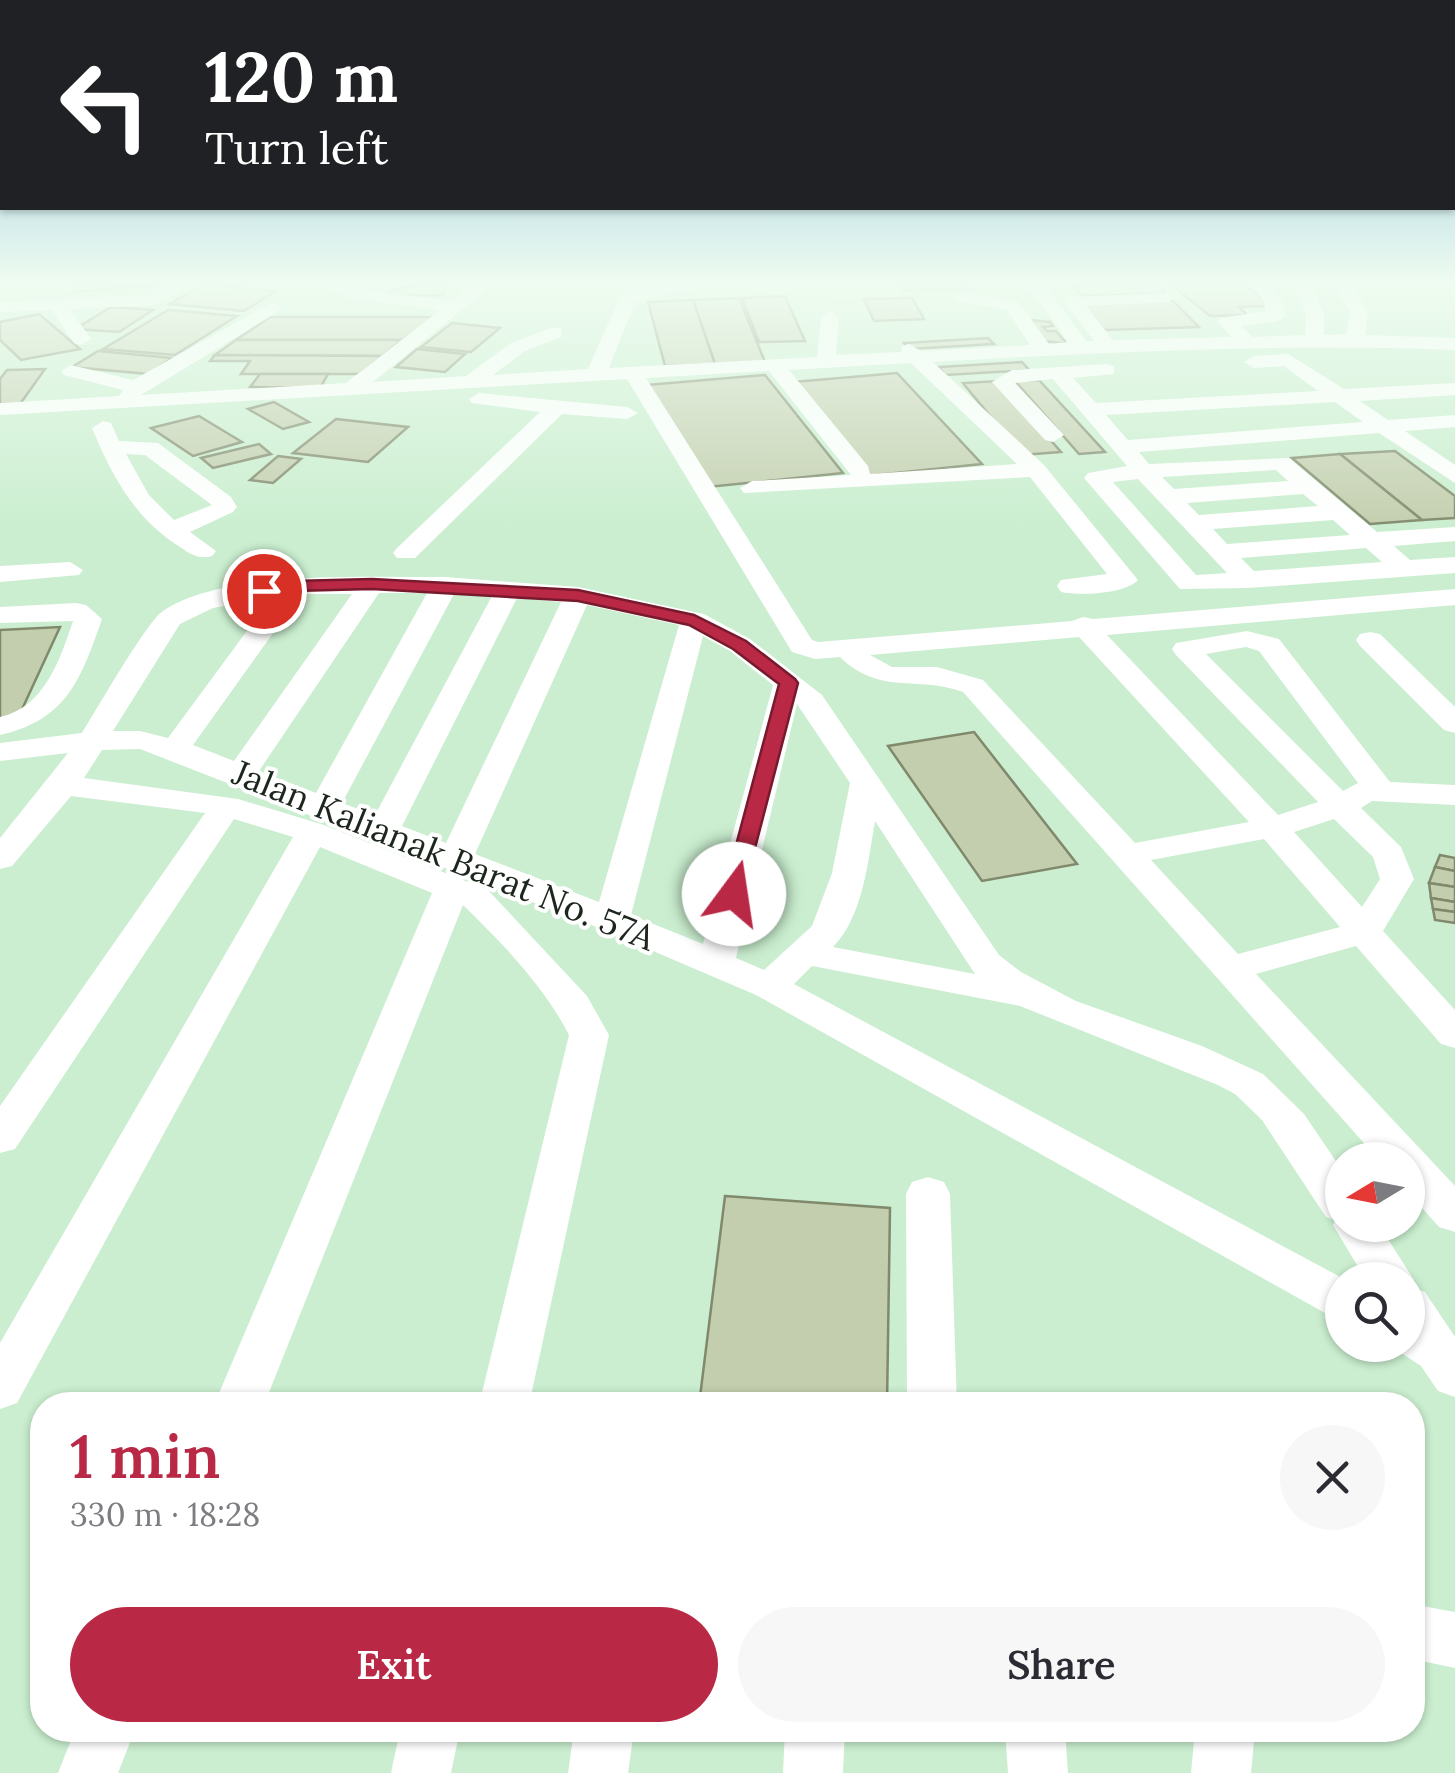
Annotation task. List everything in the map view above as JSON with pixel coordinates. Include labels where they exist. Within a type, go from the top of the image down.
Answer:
[{"type":"lane","points":[[0,408],[91,404],[130,395],[174,368]]},
{"type":"lane","points":[[350,390],[378,368]]},
{"type":"lane","points":[[406,368],[436,372],[435,384]]},
{"type":"lane","points":[[488,368],[466,383],[463,392],[472,398],[626,413]]},
{"type":"lane","points":[[596,375],[599,368]]},
{"type":"lane","points":[[780,371],[797,368]]},
{"type":"lane","points":[[72,371],[130,395],[166,400],[633,373],[888,368]]},
{"type":"lane","points":[[925,368],[1036,470],[1125,580],[1070,586]]},
{"type":"lane","points":[[1054,368],[1143,471],[1248,580]]},
{"type":"lane","points":[[1053,436],[1002,382],[1012,376],[1140,368]]},
{"type":"lane","points":[[1316,368],[1336,394],[1455,476]]},
{"type":"lane","points":[[780,371],[860,471]]},
{"type":"lane","points":[[633,373],[802,646],[814,651],[1455,597]]},
{"type":"lane","points":[[166,400],[207,376]]},
{"type":"lane","points":[[1083,403],[1455,389]]},
{"type":"lane","points":[[1211,401],[1250,435]]},
{"type":"lane","points":[[91,404],[142,507],[169,531],[202,551]]},
{"type":"lane","points":[[406,553],[557,407]]},
{"type":"lane","points":[[1124,447],[1455,421]]},
{"type":"lane","points":[[111,446],[150,448],[223,502],[224,508],[218,512],[169,531]]},
{"type":"lane","points":[[1404,568],[1281,462],[1143,471],[1101,476],[1096,481],[1183,579],[1198,583],[1455,565]]},
{"type":"lane","points":[[752,488],[1036,470]]},
{"type":"lane","points":[[1168,497],[1312,486]]},
{"type":"lane","points":[[1194,523],[1341,512]]},
{"type":"lane","points":[[1222,552],[1455,534]]},
{"type":"lane","points":[[0,574],[70,570]]},
{"type":"lane","points":[[0,1138],[372,584]]},
{"type":"lane","points":[[175,749],[293,586]]},
{"type":"lane","points":[[0,859],[63,785],[170,618],[206,602],[293,586],[445,586],[578,596],[694,620],[740,645],[822,714],[865,785],[986,963],[1004,981],[1033,997],[1187,1054],[1249,1083],[1290,1126],[1325,1180]]},
{"type":"lane","points":[[0,1388],[445,586]]},
{"type":"lane","points":[[384,829],[510,589]]},
{"type":"lane","points":[[244,1392],[454,873],[578,596]]},
{"type":"lane","points":[[1380,602],[1402,632],[1370,640],[1455,724]]},
{"type":"lane","points":[[0,615],[76,612],[88,619],[75,657],[41,712],[16,724],[2,747]]},
{"type":"lane","points":[[612,920],[694,620]]},
{"type":"lane","points":[[1084,626],[1272,828],[1455,1036]]},
{"type":"lane","points":[[1228,969],[1364,932],[1397,879],[1395,864],[1186,649],[1247,639],[1269,645],[1379,790]]},
{"type":"lane","points":[[848,650],[874,674],[935,673],[973,686],[1388,1142]]},
{"type":"lane","points":[[716,964],[788,683]]},
{"type":"lane","name":"Jalan Kalianak Barat No. 57A","points":[[2,747],[140,740],[175,749],[233,790],[454,873],[612,920],[769,986],[1325,1291]]},
{"type":"lane","points":[[63,785],[233,790]]},
{"type":"lane","points":[[769,986],[828,931],[849,873],[865,785]]},
{"type":"lane","points":[[1125,855],[1272,828],[1340,806],[1366,791],[1455,795]]},
{"type":"lane","name":"Jalan Kalianak Barat No. 57A","points":[[318,819],[384,829],[454,873],[536,960],[573,1005],[588,1035],[507,1392]]},
{"type":"lane","points":[[805,953],[1033,997]]},
{"type":"lane","points":[[1425,1183],[1455,1215]]},
{"type":"lane","points":[[928,1194],[932,1392]]},
{"type":"lane","points":[[1425,1633],[1455,1640]]},
{"type":"lane","points":[[88,1773],[100,1742]]},
{"type":"lane","points":[[420,1773],[427,1742]]},
{"type":"lane","points":[[598,1773],[602,1742]]},
{"type":"lane","points":[[813,1773],[814,1742]]},
{"type":"lane","points":[[1037,1742],[1038,1773]]},
{"type":"lane","points":[[1221,1773],[1225,1742]]},
{"type":"shaded area","points":[[0,368],[1455,368],[1455,1773],[0,1773]]},
{"type":"building","points":[[80,368],[157,368],[148,374]]},
{"type":"building","points":[[245,368],[368,368],[360,374],[241,374]]},
{"type":"building","points":[[403,368],[450,368],[445,372]]},
{"type":"building","points":[[940,368],[1029,370],[945,375]]},
{"type":"building","points":[[45,369],[20,404],[0,404],[0,379],[7,370]]},
{"type":"building","points":[[897,373],[982,464],[866,476],[793,382]]},
{"type":"building","points":[[260,374],[328,374],[320,388],[250,387]]},
{"type":"building","points":[[765,375],[843,473],[708,487],[646,385]]},
{"type":"building","points":[[1039,380],[1105,452],[1079,454],[1015,381]]},
{"type":"building","points":[[999,381],[1061,452],[1022,455],[963,383]]},
{"type":"building","points":[[274,402],[309,422],[283,429],[248,409]]},
{"type":"building","points":[[199,416],[242,442],[193,456],[151,428]]},
{"type":"building","points":[[336,419],[408,427],[368,462],[293,453]]},
{"type":"building","points":[[259,444],[271,454],[213,468],[201,458]]},
{"type":"building","points":[[1395,451],[1455,496],[1455,518],[1422,520],[1340,454]]},
{"type":"building","points":[[1340,454],[1422,520],[1370,524],[1292,458]]},
{"type":"building","points":[[278,456],[301,459],[273,483],[250,480]]},
{"type":"building","points":[[60,627],[18,718],[0,719],[0,630]]},
{"type":"building","points":[[974,732],[1077,864],[982,881],[888,746]]},
{"type":"building","points":[[1440,855],[1455,858],[1455,871],[1435,867]]},
{"type":"building","points":[[1435,867],[1455,871],[1455,887],[1429,883]]},
{"type":"building","points":[[1429,883],[1455,887],[1455,902],[1431,898]]},
{"type":"building","points":[[1431,898],[1455,902],[1455,912],[1433,909]]},
{"type":"building","points":[[1433,909],[1455,912],[1455,923],[1435,920]]},
{"type":"building","points":[[725,1196],[890,1208],[887,1392],[701,1392]]},
{"type":"route","points":[[264,591],[293,586],[372,584],[477,587],[578,596],[694,620],[740,645],[788,683],[734,894]]}]
